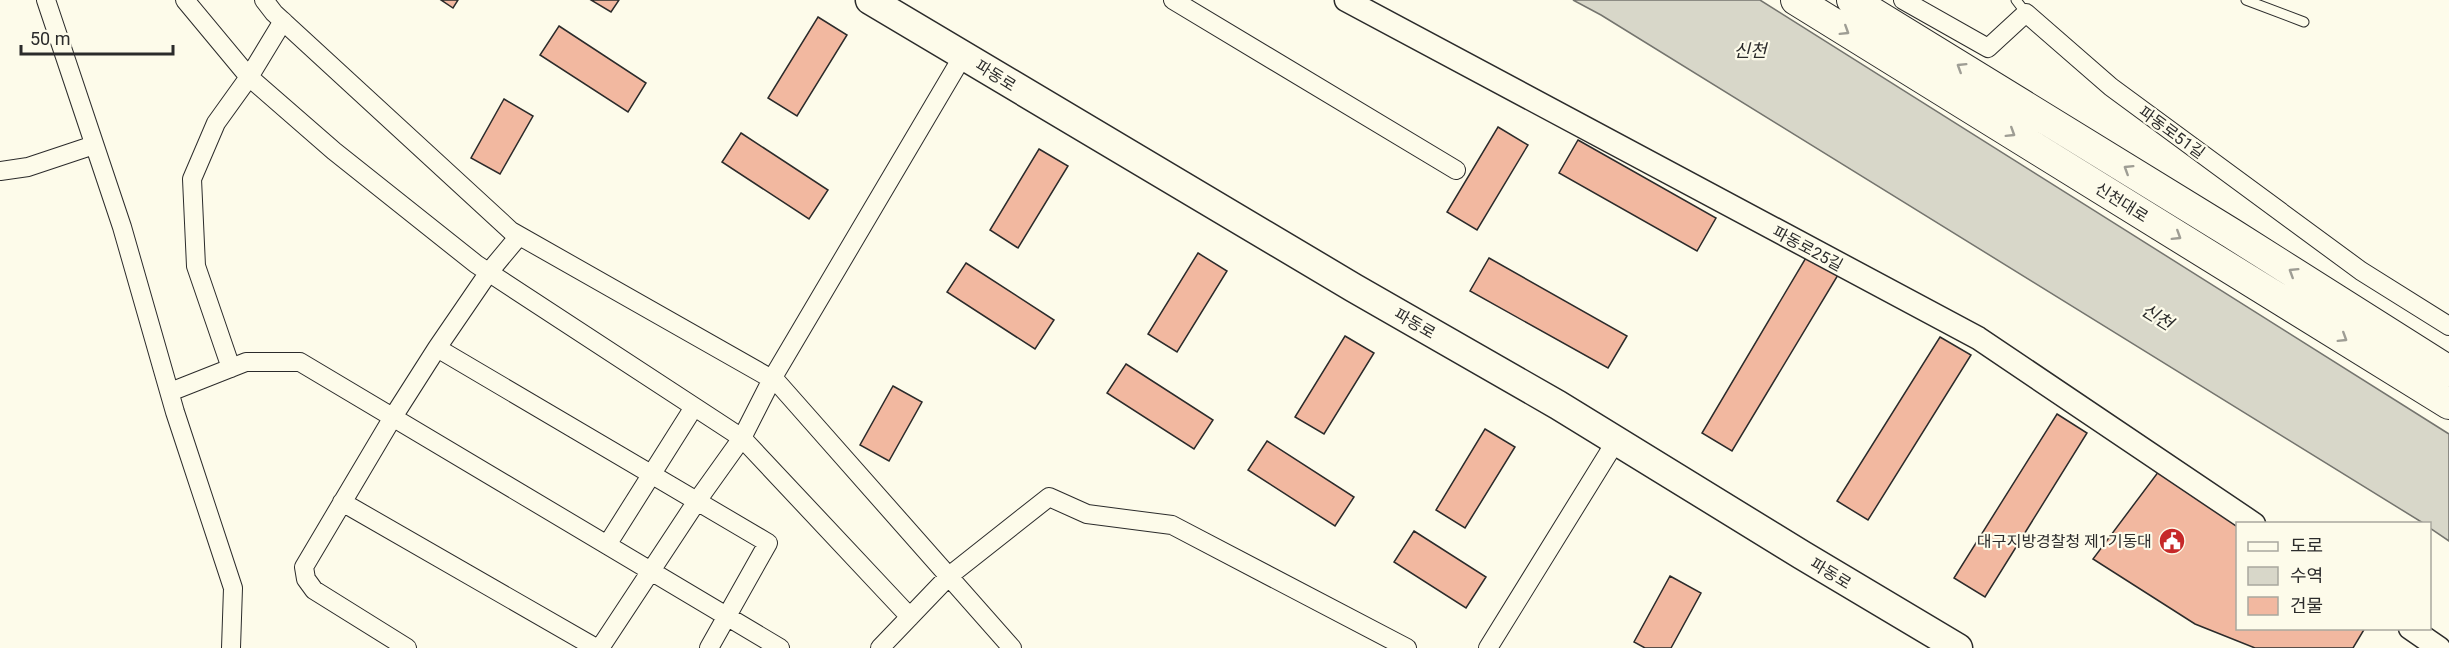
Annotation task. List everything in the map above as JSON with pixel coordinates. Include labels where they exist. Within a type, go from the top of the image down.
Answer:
[{"type":"highway","name":"신천대로","points":[[1796,0],[2449,404]]},
{"type":"highway","name":"신천대로","points":[[1852,0],[2241,239],[2449,371]]},
{"type":"main road","name":"파동로","points":[[870,0],[1616,441],[1958,648]]},
{"type":"street","points":[[46,0],[122,227],[170,392],[234,588],[231,648]]},
{"type":"street","points":[[185,0],[249,77],[334,151],[489,272],[742,438],[910,617]]},
{"type":"street","points":[[264,0],[283,21],[510,231],[777,382],[1012,648]]},
{"type":"street","points":[[1173,0],[1456,170]]},
{"type":"street","name":"파동로25길","points":[[1346,0],[1978,338],[2251,522]]},
{"type":"street","name":"파동로51길","points":[[1903,0],[1988,48],[2021,6],[2111,87],[2361,271],[2449,326]]},
{"type":"street","points":[[231,368],[196,266],[192,179],[216,123],[249,77],[283,21]]},
{"type":"street","points":[[600,648],[697,501],[742,438],[772,379],[964,54]]},
{"type":"street","points":[[0,171],[28,167],[94,146]]},
{"type":"street","points":[[407,648],[314,590],[306,579],[304,567],[437,348],[489,272],[519,236]]},
{"type":"street","points":[[437,348],[768,543],[709,648]]},
{"type":"street","points":[[170,392],[246,362],[300,362],[780,648]]},
{"type":"street","points":[[607,545],[694,407]]},
{"type":"street","points":[[1488,648],[1616,441]]},
{"type":"street","points":[[880,648],[949,576],[1049,497],[1087,514],[1172,525],[1407,648]]},
{"type":"street","points":[[342,502],[596,648]]},
{"type":"street","points":[[2413,630],[2439,648]]},
{"type":"lane","points":[[2246,0],[2304,22]]},
{"type":"water","name":"신천","points":[[1573,0],[1760,0],[2449,434],[2449,541],[2431,529],[2431,522],[2421,522],[1601,15]]},
{"type":"building","points":[[441,0],[458,0],[453,8]]},
{"type":"building","points":[[591,0],[619,0],[611,12]]},
{"type":"building","points":[[818,17],[847,35],[797,116],[768,98]]},
{"type":"building","points":[[559,26],[646,83],[628,112],[540,55]]},
{"type":"building","points":[[504,99],[533,116],[500,174],[471,158]]},
{"type":"building","points":[[1498,127],[1528,145],[1477,230],[1447,212]]},
{"type":"building","points":[[741,133],[828,190],[809,219],[722,162]]},
{"type":"building","points":[[1578,140],[1716,218],[1697,251],[1559,173]]},
{"type":"building","points":[[1039,149],[1068,166],[1018,248],[990,230]]},
{"type":"building","points":[[1198,253],[1227,271],[1177,352],[1148,334]]},
{"type":"building","points":[[1807,256],[1838,275],[1732,451],[1702,433]]},
{"type":"building","points":[[1489,258],[1627,336],[1608,368],[1470,291]]},
{"type":"building","points":[[966,263],[1054,320],[1035,349],[947,292]]},
{"type":"building","points":[[1345,336],[1374,353],[1324,434],[1295,417]]},
{"type":"building","points":[[1940,337],[1971,355],[1868,520],[1837,501]]},
{"type":"building","points":[[1126,364],[1213,420],[1194,449],[1107,393]]},
{"type":"building","points":[[893,386],[922,402],[889,461],[860,445]]},
{"type":"building","points":[[2057,414],[2087,433],[1985,597],[1954,578]]},
{"type":"building","points":[[1485,429],[1515,447],[1465,528],[1436,510]]},
{"type":"building","points":[[1267,441],[1354,497],[1335,526],[1248,470]]},
{"type":"building","name":"대구지방경찰청 제1기동대","points":[[2162,467],[2236,522],[2236,630],[2364,630],[2353,648],[2255,648],[2195,624],[2093,559]]},
{"type":"building","points":[[1414,531],[1486,577],[1466,608],[1394,562]]},
{"type":"building","points":[[1670,576],[1701,593],[1671,648],[1645,648],[1634,642]]},
{"type":"place","name":"대구지방경찰청 제1기동대","points":[[2172,541]]}]
